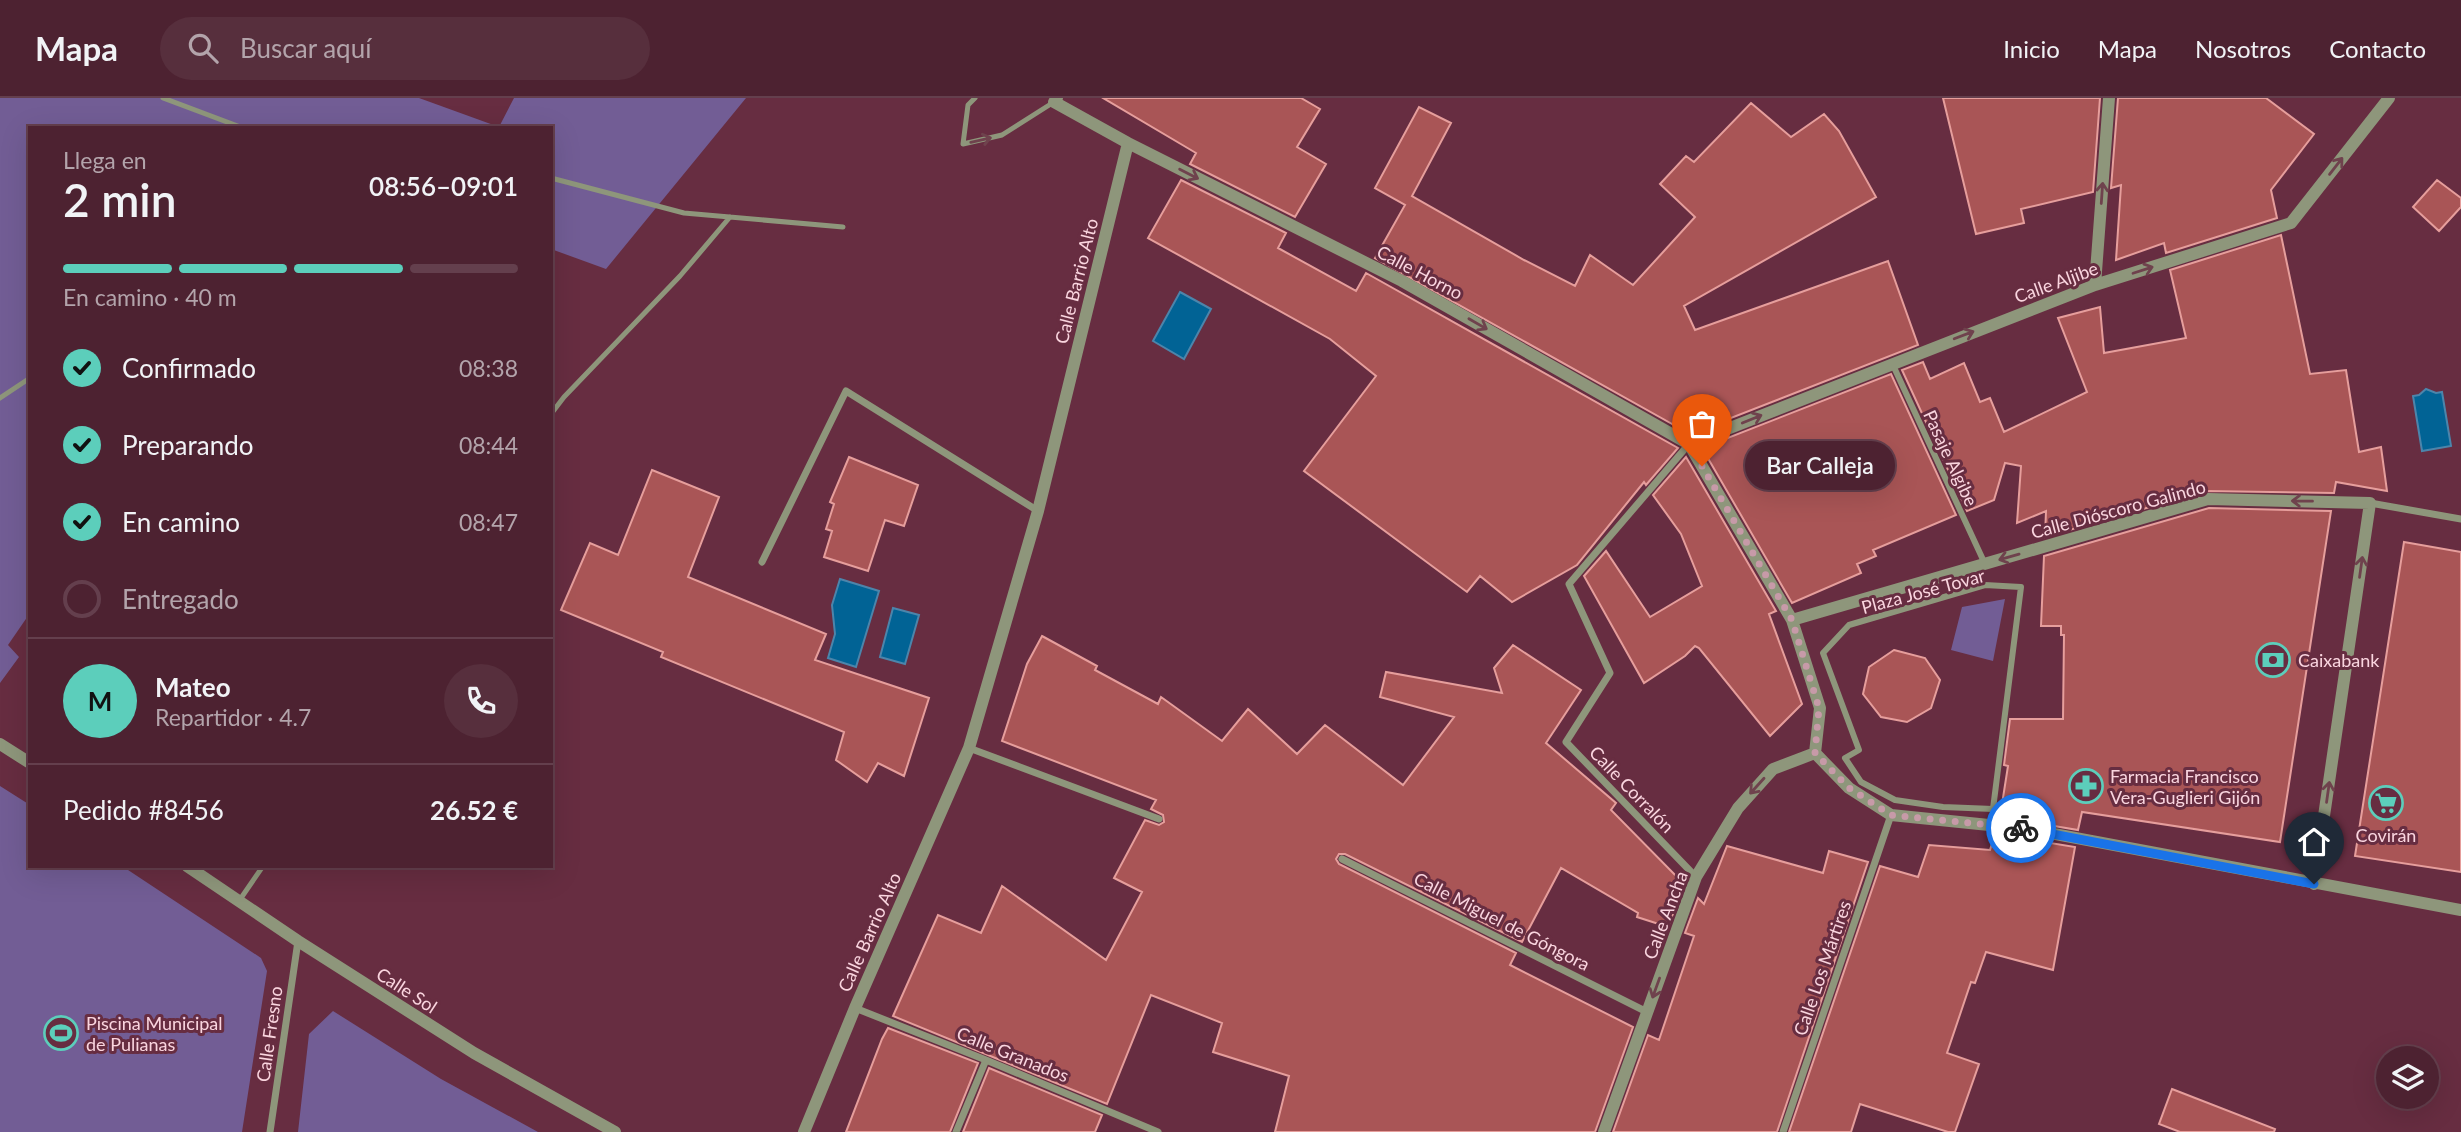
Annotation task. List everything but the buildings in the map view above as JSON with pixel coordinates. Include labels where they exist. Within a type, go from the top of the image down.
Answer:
[{"type":"street","points":[[2095,285],[2109,98]]},
{"type":"street","name":"Calle Aljibe","points":[[1689,444],[2095,285],[2291,223],[2389,98]]},
{"type":"street","points":[[1053,99],[1128,143]]},
{"type":"street","name":"Calle Horno","points":[[1128,143],[1402,281],[1689,444]]},
{"type":"street","name":"Calle Barrio Alto","points":[[804,1132],[969,748],[1038,511],[1128,143]]},
{"type":"street","name":"Pasaje Algibe","points":[[1892,363],[1985,564]]},
{"type":"street","points":[[762,562],[846,391],[1038,511]]},
{"type":"street","points":[[1689,444],[1792,620],[1819,708],[1815,753],[1849,788],[1891,815],[2028,829],[2461,910]]},
{"type":"street","name":"Calle Corralón","points":[[1689,444],[1569,584],[1610,673],[1566,742],[1696,877]]},
{"type":"street","name":"Calle Dióscoro Galindo","points":[[1792,620],[2208,499],[2370,503],[2461,519]]},
{"type":"street","points":[[2314,884],[2370,503]]},
{"type":"street","name":"Plaza José Tovar","points":[[1985,585],[2021,587],[1993,809],[1943,807],[1895,800],[1861,782],[1845,758],[1859,750],[1823,653],[1849,625],[1985,585]]},
{"type":"street","points":[[0,744],[28,762]]},
{"type":"street","points":[[969,748],[1158,819]]},
{"type":"street","name":"Calle Ancha","points":[[1604,1132],[1696,877],[1738,808],[1773,769],[1815,753]]},
{"type":"street","name":"Calle Los Mártires","points":[[1783,1132],[1891,815]]},
{"type":"street","name":"Calle Miguel de Góngora","points":[[1342,859],[1647,1012]]},
{"type":"street","name":"Calle Sol","points":[[190,868],[298,941],[474,1053],[615,1132]]},
{"type":"street","name":"Calle Fresno","points":[[270,1132],[298,941]]},
{"type":"street","name":"Calle Granados","points":[[855,1008],[986,1059],[1158,1132]]},
{"type":"street","points":[[956,1132],[986,1059]]},
{"type":"lane","points":[[163,98],[238,126]]},
{"type":"lane","points":[[975,98],[968,105],[963,144],[1002,135],[1053,99]]},
{"type":"lane","points":[[553,179],[684,213],[843,228]]},
{"type":"lane","points":[[553,411],[680,276],[730,216]]},
{"type":"lane","points":[[0,398],[28,379]]},
{"type":"lane","points":[[239,901],[262,868]]},
{"type":"shaded area","points":[[0,98],[419,98],[496,126],[28,126],[28,616],[8,645],[19,657],[0,683]]},
{"type":"shaded area","points":[[514,98],[746,98],[606,269],[553,250],[553,126],[500,126]]},
{"type":"shaded area","points":[[2005,599],[1993,661],[1951,650],[1962,607]]},
{"type":"shaded area","points":[[0,786],[28,804],[28,868],[125,868],[261,958],[267,971],[242,1132],[0,1132]]},
{"type":"shaded area","points":[[333,1011],[441,1079],[538,1132],[298,1132],[309,1034]]},
{"type":"water","points":[[1180,292],[1211,309],[1184,359],[1153,341]]},
{"type":"water","points":[[2426,389],[2442,392],[2451,446],[2422,451],[2413,396]]},
{"type":"water","points":[[840,579],[879,591],[856,667],[828,658],[835,634],[832,605]]},
{"type":"water","points":[[893,608],[919,615],[905,664],[880,657]]},
{"type":"way so far","points":[[1702,466],[1792,620],[1819,708],[1815,753],[1849,788],[1891,815],[2021,828]]},
{"type":"place","name":"Bar Calleja","points":[[1702,466]]},
{"type":"place","name":"Caixabank","points":[[2273,660]]},
{"type":"place","name":"Farmacia Francisco Vera-Guglieri Gijón","points":[[2086,786]]},
{"type":"place","name":"Covirán","points":[[2386,803]]},
{"type":"place","name":"Piscina Municipal de Pulianas","points":[[61,1033]]},
{"type":"route","points":[[2021,828],[2314,884]]}]
